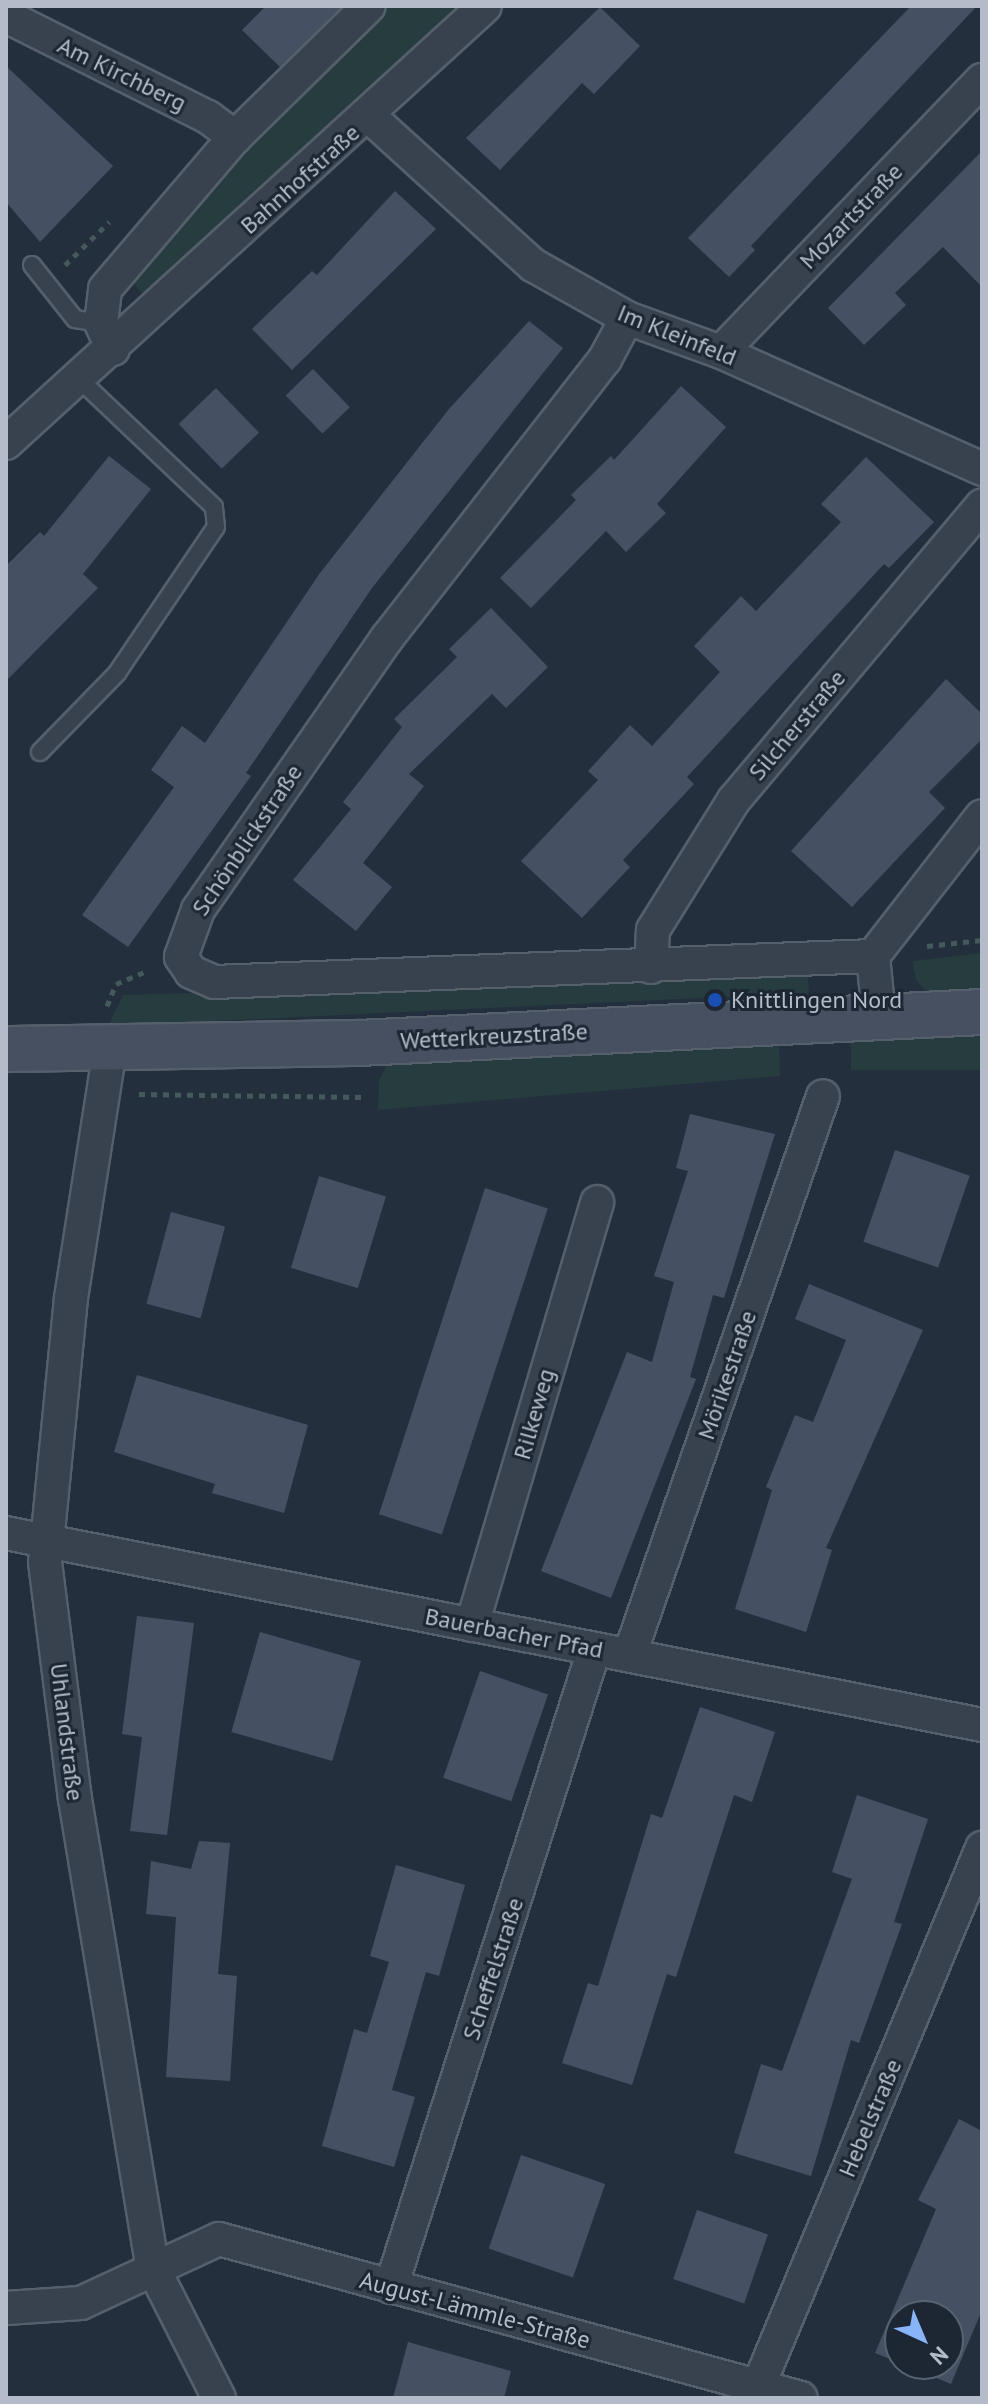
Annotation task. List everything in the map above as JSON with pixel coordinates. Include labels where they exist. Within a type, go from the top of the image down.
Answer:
[{"type":"main road","name":"Wetterkreuzstraße","points":[[6,1049],[107,1066],[982,1012]]},
{"type":"street","points":[[107,336],[105,289],[235,137],[369,6]]},
{"type":"street","name":"Bahnhofstraße","points":[[6,443],[79,379],[107,336],[369,116],[485,6]]},
{"type":"street","name":"Am Kirchberg","points":[[6,16],[208,117],[235,137]]},
{"type":"street","name":"Mozartstraße","points":[[721,352],[982,80]]},
{"type":"street","name":"Im Kleinfeld","points":[[369,116],[533,265],[627,318],[721,352],[982,469]]},
{"type":"street","name":"Schönblickstraße","points":[[627,318],[605,359],[387,638],[198,910],[181,957],[191,972],[214,982],[873,956]]},
{"type":"street","name":"Silcherstraße","points":[[651,967],[653,930],[734,800],[982,505]]},
{"type":"street","points":[[879,1016],[873,956],[982,816]]},
{"type":"street","name":"Uhlandstraße","points":[[107,1066],[71,1298],[45,1562],[75,1799],[152,2266],[219,2398]]},
{"type":"street","name":"Mörikestraße","points":[[630,1654],[823,1096]]},
{"type":"street","name":"Rilkeweg","points":[[472,1625],[597,1202]]},
{"type":"street","name":"Bauerbacher Pfad","points":[[6,1533],[982,1725]]},
{"type":"street","name":"Scheffelstraße","points":[[391,2287],[594,1650]]},
{"type":"street","name":"Hebelstraße","points":[[758,2387],[982,1848]]},
{"type":"street","name":"August-Lämmle-Straße","points":[[6,2308],[81,2303],[152,2266],[219,2239],[801,2398]]},
{"type":"lane","points":[[32,265],[75,319],[107,336]]},
{"type":"lane","points":[[40,752],[117,673],[216,527],[214,507],[79,379]]},
{"type":"path","points":[[107,1066],[165,1097],[362,1097]]},
{"type":"green space","points":[[390,6],[460,6],[144,295],[129,279],[237,155]]},
{"type":"green space","points":[[982,953],[982,991],[928,994],[916,980],[912,961]]},
{"type":"green space","points":[[808,975],[809,993],[108,1026],[123,995]]},
{"type":"green space","points":[[851,1031],[982,1031],[982,1070],[851,1070]]},
{"type":"green space","points":[[779,1046],[780,1076],[378,1110],[379,1080],[387,1065]]},
{"type":"building","points":[[266,6],[342,6],[280,67],[242,30]]},
{"type":"building","points":[[911,6],[977,6],[751,246],[755,250],[729,277],[688,238]]},
{"type":"building","points":[[600,7],[640,46],[594,94],[582,83],[500,170],[466,138]]},
{"type":"building","points":[[6,66],[113,166],[40,242],[6,202]]},
{"type":"building","points":[[982,151],[982,287],[943,247],[895,293],[906,305],[864,345],[828,308]]},
{"type":"building","points":[[395,191],[436,229],[292,370],[252,329],[312,271],[317,275]]},
{"type":"building","points":[[529,321],[563,348],[372,588],[246,773],[251,776],[128,947],[82,915],[174,787],[151,770],[182,726],[205,743],[320,573],[449,409]]},
{"type":"building","points":[[313,369],[350,407],[322,434],[286,395]]},
{"type":"building","points":[[681,386],[726,427],[657,504],[666,513],[626,552],[606,531],[531,608],[500,578],[576,500],[571,495],[611,456],[614,460]]},
{"type":"building","points":[[216,388],[259,433],[222,469],[179,424]]},
{"type":"building","points":[[109,456],[151,489],[83,574],[98,588],[6,681],[6,566],[40,532],[44,536]]},
{"type":"building","points":[[866,457],[934,522],[889,568],[884,564],[687,777],[694,784],[623,860],[630,867],[582,918],[521,861],[598,780],[588,771],[630,725],[652,746],[720,672],[694,646],[741,596],[756,611],[841,522],[821,504]]},
{"type":"building","points":[[491,608],[548,667],[506,708],[492,694],[409,774],[424,786],[363,863],[392,887],[356,931],[293,880],[351,809],[343,802],[402,727],[394,719],[457,657],[449,649]]},
{"type":"building","points":[[946,679],[982,714],[982,739],[929,792],[945,808],[852,907],[791,851]]},
{"type":"building","points":[[690,1114],[775,1134],[724,1298],[713,1295],[690,1377],[696,1379],[611,1598],[541,1571],[627,1352],[652,1362],[674,1282],[654,1276],[688,1171],[676,1168]]},
{"type":"building","points":[[895,1150],[970,1176],[938,1267],[863,1242]]},
{"type":"building","points":[[319,1176],[386,1196],[358,1288],[291,1268]]},
{"type":"building","points":[[485,1188],[548,1208],[442,1535],[379,1514]]},
{"type":"building","points":[[171,1212],[225,1226],[201,1318],[146,1304]]},
{"type":"building","points":[[809,1284],[923,1330],[826,1548],[832,1550],[806,1632],[735,1609],[772,1490],[766,1487],[795,1415],[813,1422],[846,1340],[795,1319]]},
{"type":"building","points":[[137,1375],[308,1425],[284,1513],[212,1493],[215,1484],[114,1452]]},
{"type":"building","points":[[137,1616],[194,1623],[167,1835],[130,1831],[142,1737],[122,1734]]},
{"type":"building","points":[[260,1632],[361,1661],[332,1761],[231,1732]]},
{"type":"building","points":[[480,1671],[548,1694],[511,1801],[443,1778]]},
{"type":"building","points":[[700,1707],[775,1732],[752,1802],[734,1795],[676,1977],[667,1974],[632,2085],[562,2063],[588,1983],[598,1986],[651,1814],[662,1818]]},
{"type":"building","points":[[857,1795],[928,1819],[894,1922],[902,1924],[859,2043],[851,2040],[811,2176],[734,2153],[761,2064],[782,2071],[852,1879],[832,1872]]},
{"type":"building","points":[[199,1841],[230,1843],[218,1974],[237,1976],[230,2081],[166,2077],[176,1917],[146,1914],[151,1861],[191,1869]]},
{"type":"building","points":[[396,1865],[465,1885],[439,1976],[426,1972],[392,2090],[415,2097],[394,2167],[322,2146],[354,2029],[367,2033],[389,1962],[370,1956]]},
{"type":"building","points":[[959,2119],[982,2131],[982,2310],[964,2353],[964,2300],[897,2300],[936,2209],[918,2200]]},
{"type":"building","points":[[521,2155],[605,2184],[573,2278],[489,2249]]},
{"type":"building","points":[[697,2210],[768,2234],[744,2303],[673,2279]]},
{"type":"building","points":[[884,2332],[884,2357],[875,2353]]},
{"type":"building","points":[[408,2342],[511,2371],[504,2398],[393,2398]]},
{"type":"place","name":"Knittlingen Nord","points":[[715,1000]]}]
